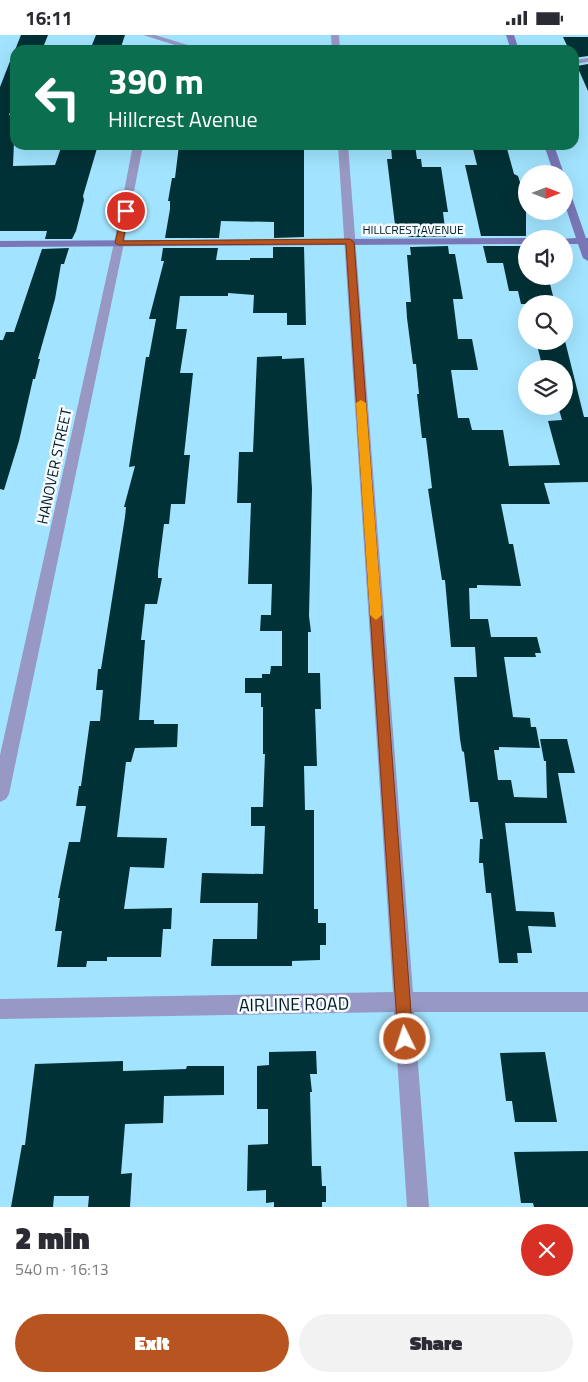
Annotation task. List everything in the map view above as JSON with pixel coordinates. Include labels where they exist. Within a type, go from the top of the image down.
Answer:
[{"type":"street","points":[[147,35],[185,45]]},
{"type":"street","name":"HANOVER STREET","points":[[0,794],[119,243],[137,150]]},
{"type":"street","points":[[343,150],[418,1207]]},
{"type":"street","points":[[550,150],[555,165]]},
{"type":"street","points":[[573,211],[585,241],[588,258]]},
{"type":"street","name":"HILLCREST AVENUE","points":[[0,244],[518,241]]},
{"type":"street","name":"AIRLINE ROAD","points":[[0,1009],[403,1002],[588,1002]]},
{"type":"building","points":[[21,35],[48,35],[44,45],[17,45]]},
{"type":"building","points":[[96,35],[125,35],[122,45],[92,45]]},
{"type":"building","points":[[563,37],[588,37],[588,56],[579,57],[579,45],[567,45]]},
{"type":"building","points":[[10,61],[10,150],[14,150],[13,166],[55,165],[60,150],[97,150],[83,196],[84,200],[76,231],[72,239],[45,239],[47,231],[0,231],[0,87]]},
{"type":"building","points":[[588,64],[588,91],[579,71],[579,66]]},
{"type":"building","points":[[178,150],[304,150],[304,237],[274,238],[274,222],[221,221],[219,238],[165,238],[170,209],[170,201],[168,201],[172,178],[175,178]]},
{"type":"building","points":[[391,150],[416,150],[417,159],[421,159],[422,167],[441,167],[448,212],[443,212],[446,237],[408,237],[407,226],[395,225],[387,159],[392,159]]},
{"type":"building","points":[[473,150],[507,150],[514,174],[518,176],[518,220],[526,220],[526,230],[518,230],[518,236],[481,236],[465,165],[477,165]]},
{"type":"building","points":[[448,246],[449,254],[455,254],[463,299],[453,299],[458,339],[472,339],[478,370],[451,370],[458,418],[469,418],[472,430],[503,430],[509,466],[560,465],[548,421],[562,420],[561,415],[573,415],[573,373],[584,417],[588,417],[588,482],[544,483],[550,504],[501,504],[509,544],[513,544],[521,586],[477,585],[477,588],[469,588],[470,619],[488,619],[491,637],[537,637],[541,653],[535,653],[536,657],[504,657],[513,717],[530,718],[531,727],[536,727],[540,748],[499,747],[499,750],[494,750],[498,780],[511,780],[514,797],[547,798],[546,761],[544,761],[540,739],[567,739],[575,773],[558,773],[567,823],[505,823],[516,911],[554,912],[556,927],[528,926],[532,953],[517,953],[518,963],[499,963],[491,893],[486,893],[483,863],[479,863],[480,839],[483,839],[478,802],[470,802],[464,752],[462,751],[460,739],[454,677],[477,677],[475,647],[451,647],[445,580],[442,580],[428,489],[432,488],[426,438],[422,438],[416,364],[413,364],[407,318],[406,302],[411,302],[407,255],[411,255],[410,247]]},
{"type":"building","points":[[483,246],[518,246],[518,285],[550,285],[553,295],[519,295],[518,291],[509,291],[503,263],[487,263]]},
{"type":"building","points":[[273,247],[304,247],[306,325],[287,325],[287,313],[253,313],[254,295],[228,293],[228,296],[180,296],[176,329],[187,329],[180,373],[193,373],[184,455],[190,455],[185,504],[171,504],[169,524],[164,524],[158,571],[158,578],[162,578],[157,604],[145,604],[141,640],[145,640],[139,720],[154,720],[154,724],[178,724],[177,747],[135,748],[131,762],[126,762],[117,837],[167,838],[164,868],[130,867],[124,909],[172,908],[171,929],[163,929],[161,957],[107,957],[107,961],[87,961],[86,967],[57,967],[62,931],[55,931],[60,898],[58,898],[69,842],[80,842],[86,806],[76,806],[79,786],[81,786],[90,721],[100,721],[103,690],[96,690],[98,669],[101,669],[125,517],[126,507],[124,507],[135,466],[129,467],[146,357],[149,357],[156,319],[149,319],[164,261],[161,261],[163,248],[218,248],[216,260],[250,260],[250,258],[273,258]]},
{"type":"building","points":[[69,248],[64,264],[61,264],[55,299],[38,359],[40,359],[35,379],[33,379],[19,441],[4,490],[0,489],[0,340],[3,340],[6,332],[14,332],[42,249]]},
{"type":"building","points":[[538,350],[567,350],[570,360],[541,360]]},
{"type":"building","points":[[282,356],[282,359],[304,358],[312,489],[309,616],[311,632],[308,632],[308,673],[320,673],[321,709],[315,709],[317,766],[304,766],[305,810],[314,810],[314,909],[318,909],[318,923],[326,923],[326,945],[320,945],[320,960],[292,961],[292,966],[211,966],[213,939],[257,939],[258,903],[200,903],[202,873],[263,874],[265,826],[251,826],[251,807],[263,807],[265,754],[263,754],[263,707],[261,707],[261,693],[245,693],[245,678],[262,678],[262,674],[270,674],[271,666],[282,666],[282,631],[260,631],[261,615],[271,615],[272,584],[248,584],[251,503],[237,503],[239,452],[253,452],[257,357]]},
{"type":"building","points":[[316,1051],[317,1074],[310,1074],[312,1092],[310,1092],[312,1166],[321,1166],[322,1186],[326,1186],[326,1202],[322,1202],[322,1207],[274,1207],[274,1202],[266,1203],[266,1190],[247,1191],[248,1145],[268,1144],[268,1109],[257,1109],[257,1066],[269,1065],[269,1052]]},
{"type":"building","points":[[545,1052],[557,1122],[515,1122],[512,1101],[506,1101],[500,1053]]},
{"type":"building","points":[[123,1061],[123,1071],[186,1069],[187,1066],[224,1066],[224,1095],[164,1096],[163,1123],[125,1124],[121,1174],[132,1173],[130,1207],[88,1207],[89,1196],[54,1196],[53,1207],[11,1207],[22,1145],[25,1145],[35,1064]]},
{"type":"building","points":[[588,1151],[588,1207],[534,1207],[533,1203],[521,1203],[514,1152]]},
{"type":"slow traffic","points":[[361,403],[376,615]]},
{"type":"route","points":[[126,211],[119,243],[350,242],[405,1039]]}]
